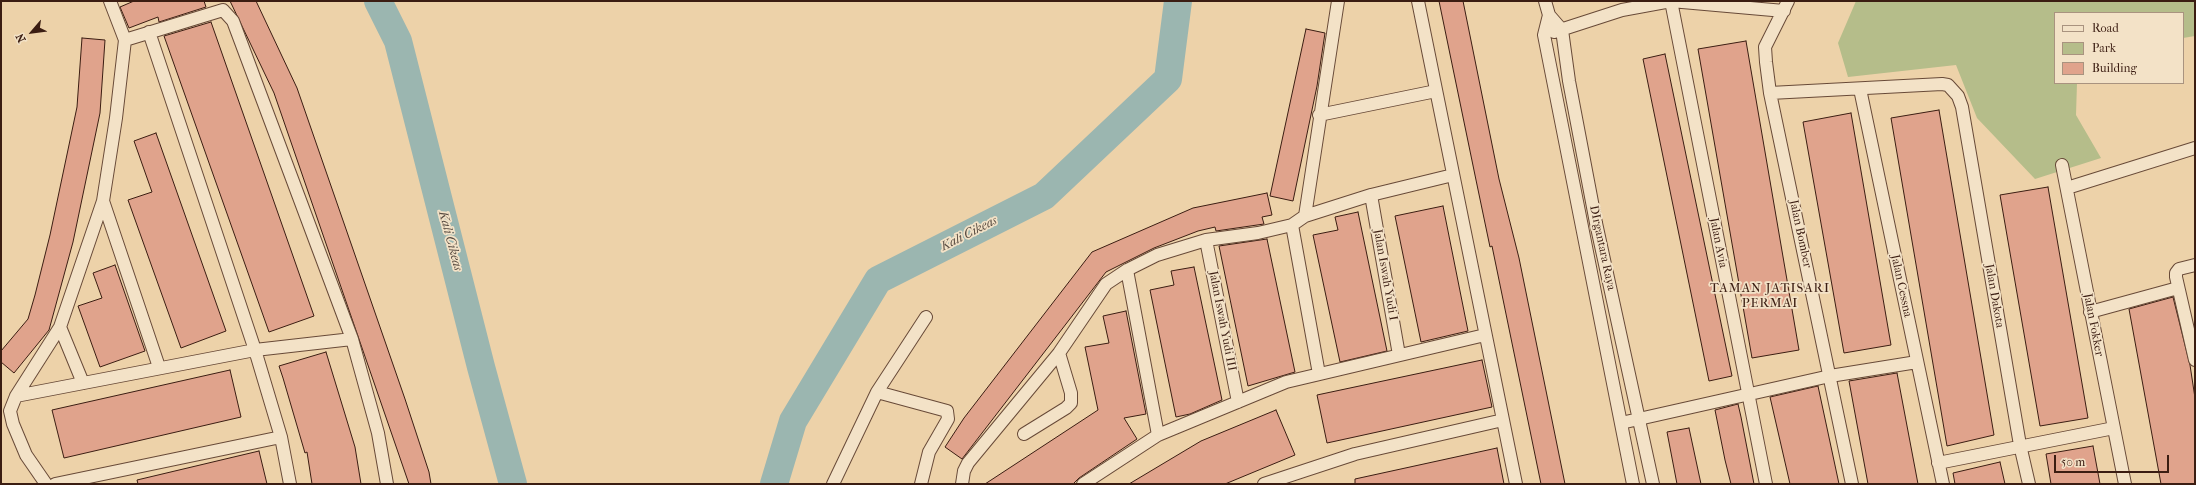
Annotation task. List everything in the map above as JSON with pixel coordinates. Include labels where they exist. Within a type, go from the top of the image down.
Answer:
[{"type":"street","points":[[46,484],[26,455],[13,424],[10,411],[16,396],[60,327],[103,201],[116,118],[125,40],[110,1]]},
{"type":"street","points":[[1305,216],[1319,115],[1338,1]]},
{"type":"street","points":[[1418,1],[1516,484]]},
{"type":"street","points":[[1545,1],[1549,14],[1562,30]]},
{"type":"street","points":[[1544,35],[1622,10],[1671,2],[1786,6]]},
{"type":"street","name":"Jalan Avia","points":[[1671,2],[1766,484]]},
{"type":"street","name":"Jalan Bomber","points":[[1786,6],[1765,47],[1770,93],[1852,484]]},
{"type":"street","points":[[125,40],[223,10],[230,16],[352,338],[378,433],[387,484]]},
{"type":"street","name":"DIrgantara Raya","points":[[1549,14],[1544,35],[1633,484]]},
{"type":"street","name":"DIrgantara Raya","points":[[1562,30],[1569,81],[1596,223],[1653,484]]},
{"type":"street","points":[[148,32],[255,350],[282,437],[290,484]]},
{"type":"street","name":"Jalan Dakota","points":[[1860,89],[1948,85],[1958,96],[1962,107],[2020,445],[2029,484]]},
{"type":"street","points":[[1770,93],[1860,89]]},
{"type":"street","name":"Jalan Cessna","points":[[1860,89],[1943,484]]},
{"type":"street","points":[[1319,115],[1436,91]]},
{"type":"street","points":[[2066,188],[2195,148]]},
{"type":"street","name":"Jalan Fokker","points":[[2062,165],[2125,484]]},
{"type":"street","points":[[962,484],[964,471],[968,464],[1059,353],[1106,284],[1127,270],[1157,256],[1206,240],[1258,233],[1292,225],[1305,216],[1371,194],[1453,175]]},
{"type":"street","name":"Jalan Iswah Yudi I","points":[[1371,194],[1399,355]]},
{"type":"street","points":[[103,201],[159,367]]},
{"type":"street","points":[[1582,226],[1596,223]]},
{"type":"street","points":[[1292,225],[1319,374]]},
{"type":"street","name":"Jalan Iswah Yudi III","points":[[1206,240],[1238,402]]},
{"type":"street","points":[[2194,353],[2176,272],[2179,269],[2195,265]]},
{"type":"street","points":[[1127,270],[1158,435]]},
{"type":"street","points":[[2090,312],[2177,282]]},
{"type":"street","points":[[832,484],[877,392],[926,317]]},
{"type":"street","points":[[60,327],[83,383]]},
{"type":"street","points":[[1083,484],[1158,435],[1286,382],[1485,335]]},
{"type":"street","points":[[16,396],[159,367],[255,350],[352,338]]},
{"type":"street","points":[[1024,434],[1066,408],[1071,403],[1071,392],[1059,353]]},
{"type":"street","points":[[1621,423],[1830,376],[1917,362]]},
{"type":"street","points":[[877,392],[946,411],[948,419],[929,452],[922,484]]},
{"type":"street","points":[[1264,484],[1355,454],[1503,420]]},
{"type":"street","points":[[1938,463],[2020,445],[2114,428]]},
{"type":"street","points":[[56,484],[282,437]]},
{"type":"green space","points":[[1856,1],[2195,1],[2195,36],[2184,38],[2184,12],[2054,12],[2054,84],[2077,84],[2076,115],[2101,158],[2035,179],[1977,118],[1956,65],[1848,77],[1838,43]]},
{"type":"building","points":[[134,1],[204,1],[206,7],[159,22],[158,17],[129,28],[120,7]]},
{"type":"building","points":[[230,1],[256,1],[297,88],[405,399],[429,472],[431,484],[409,484],[274,93]]},
{"type":"building","points":[[1439,1],[1463,1],[1499,179],[1519,258],[1565,484],[1541,484],[1492,246],[1490,247]]},
{"type":"building","points":[[211,22],[314,316],[269,332],[164,36]]},
{"type":"building","points":[[1306,29],[1325,33],[1317,86],[1293,201],[1270,196]]},
{"type":"building","points":[[82,38],[105,40],[100,113],[73,242],[49,330],[14,373],[1,362],[1,351],[28,319],[35,295],[50,235],[77,107]]},
{"type":"building","points":[[1746,41],[1799,350],[1752,358],[1698,49]]},
{"type":"building","points":[[1665,54],[1732,376],[1709,381],[1643,59]]},
{"type":"building","points":[[1939,110],[1994,435],[1947,446],[1891,118]]},
{"type":"building","points":[[1851,113],[1891,345],[1844,353],[1803,122]]},
{"type":"building","points":[[156,133],[226,331],[181,348],[128,200],[152,192],[134,141]]},
{"type":"building","points":[[2048,187],[2088,418],[2040,426],[2000,195]]},
{"type":"building","points":[[1267,193],[1272,215],[1262,217],[1264,224],[1216,231],[1215,227],[1198,231],[1154,248],[1106,272],[962,459],[945,447],[964,418],[1092,252],[1193,208]]},
{"type":"building","points":[[1443,206],[1468,331],[1421,342],[1395,216]]},
{"type":"building","points":[[1358,212],[1387,351],[1340,362],[1313,235],[1338,230],[1335,217]]},
{"type":"building","points":[[1267,239],[1295,372],[1248,386],[1219,246]]},
{"type":"building","points":[[115,265],[145,351],[100,367],[78,306],[102,298],[93,273]]},
{"type":"building","points":[[1194,267],[1222,400],[1190,414],[1176,417],[1150,290],[1174,285],[1171,271]]},
{"type":"building","points":[[2173,297],[2190,365],[2195,398],[2195,484],[2161,484],[2129,309]]},
{"type":"building","points":[[1126,311],[1146,414],[1124,418],[1137,439],[1079,478],[1073,484],[985,484],[1098,410],[1085,347],[1109,343],[1103,316]]},
{"type":"building","points":[[326,352],[355,447],[361,484],[312,484],[307,452],[305,453],[279,366]]},
{"type":"building","points":[[1482,360],[1492,407],[1327,443],[1317,395]]},
{"type":"building","points":[[230,370],[241,417],[64,458],[52,410]]},
{"type":"building","points":[[1897,373],[1918,484],[1868,484],[1849,381]]},
{"type":"building","points":[[1818,386],[1839,484],[1790,484],[1770,397]]},
{"type":"building","points":[[1738,404],[1754,484],[1731,484],[1715,410]]},
{"type":"building","points":[[1276,410],[1295,455],[1225,484],[1129,484],[1201,441]]},
{"type":"building","points":[[1689,428],[1701,484],[1677,484],[1667,432]]},
{"type":"building","points":[[2093,446],[2100,484],[2051,484],[2046,454]]},
{"type":"building","points":[[1497,448],[1504,484],[1355,484],[1355,479]]},
{"type":"building","points":[[259,451],[267,484],[138,484],[137,480]]},
{"type":"building","points":[[2000,462],[2005,484],[1955,484],[1953,473]]},
{"type":"waterway","name":"Kali Cikeas","points":[[378,1],[398,41],[481,367],[513,484]]},
{"type":"waterway","name":"Kali Cikeas","points":[[774,484],[793,421],[878,280],[1044,196],[1168,79],[1178,1]]},
{"type":"district","name":"TAMAN JATISARI PERMAI","points":[[1770,296]]}]
